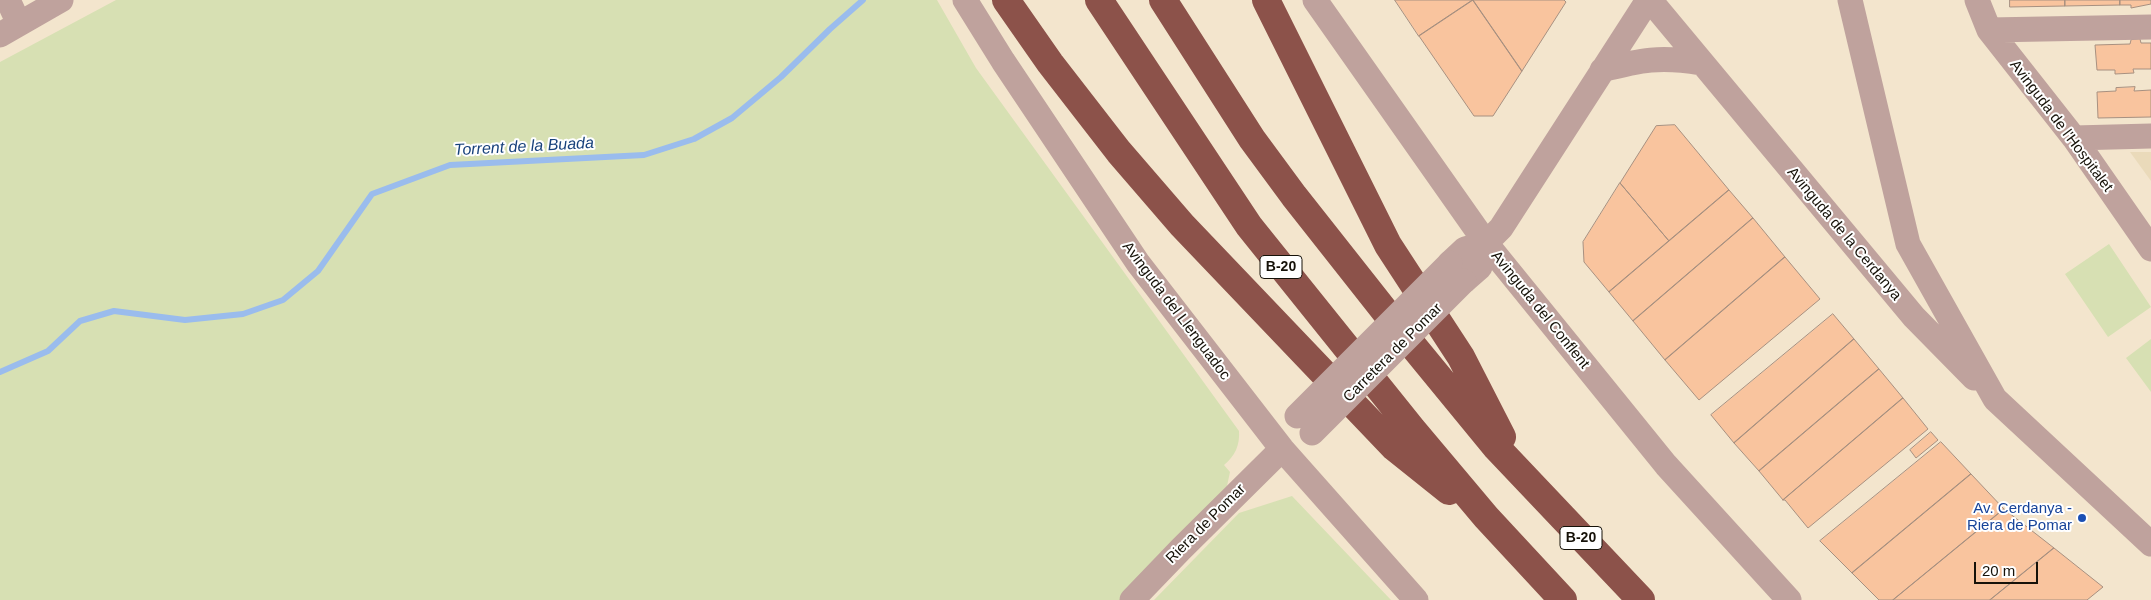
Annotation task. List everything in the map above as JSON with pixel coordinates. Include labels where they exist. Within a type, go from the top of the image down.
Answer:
[{"type":"highway","points":[[1006,0],[1050,63],[1119,152],[1182,225],[1394,447],[1441,485],[1486,517]]},
{"type":"highway","name":"B-20","points":[[1098,0],[1249,226],[1330,330],[1486,517],[1563,600]]},
{"type":"highway","name":"B-20","points":[[1163,0],[1252,139],[1294,196],[1401,332],[1522,476],[1641,600]]},
{"type":"highway","points":[[1266,0],[1388,245],[1461,357],[1522,476]]},
{"type":"street","points":[[8,0],[9,30],[61,0]]},
{"type":"street","name":"Avinguda del Llenguadoc","points":[[966,0],[1003,61],[1138,263],[1282,447],[1416,600]]},
{"type":"street","name":"Avinguda del Conflent","points":[[1315,0],[1486,243],[1666,465],[1789,600]]},
{"type":"street","name":"Carretera de Pomar","points":[[1282,447],[1457,272],[1465,249],[1486,243],[1501,228],[1649,0]]},
{"type":"street","name":"Avinguda de la Cerdanya","points":[[1649,0],[1914,318],[1996,399],[2151,544]]},
{"type":"street","name":"Avinguda de la Cerdanya","points":[[1850,0],[1908,244],[1996,399]]},
{"type":"street","name":"Avinguda de l'Hospitalet","points":[[1977,0],[1989,30],[2074,138],[2151,249]]},
{"type":"street","points":[[1989,30],[2151,27]]},
{"type":"street","points":[[1602,70],[1641,60],[1674,58],[1701,62]]},
{"type":"street","points":[[2074,138],[2151,136]]},
{"type":"street","name":"Riera de Pomar","points":[[1132,600],[1282,447]]},
{"type":"shaded area","points":[[2130,152],[2151,152],[2151,181]]},
{"type":"green space","points":[[116,0],[937,0],[976,68],[1239,431],[1239,441],[1236,450],[1224,465],[1230,472],[1227,486],[1120,600],[0,600],[0,62]]},
{"type":"green space","points":[[2109,244],[2151,307],[2108,337],[2065,274]]},
{"type":"green space","points":[[2151,339],[2151,392],[2126,358]]},
{"type":"green space","points":[[1292,496],[1391,600],[1154,600],[1239,513]]},
{"type":"building","points":[[1395,0],[1473,0],[1419,36]]},
{"type":"building","points":[[1473,0],[1522,71],[1493,116],[1474,116],[1419,36]]},
{"type":"building","points":[[1473,0],[1564,0],[1566,2],[1522,71]]},
{"type":"building","points":[[2010,0],[2065,0],[2065,6],[2010,7]]},
{"type":"building","points":[[2065,0],[2120,0],[2120,5],[2065,6]]},
{"type":"building","points":[[2120,0],[2151,0],[2151,4],[2131,8],[2131,5],[2120,5]]},
{"type":"building","points":[[2140,39],[2141,43],[2151,43],[2151,69],[2133,69],[2134,73],[2115,74],[2115,70],[2097,70],[2095,45],[2130,44],[2131,40]]},
{"type":"building","points":[[2135,87],[2134,91],[2151,90],[2151,117],[2098,118],[2097,92]]},
{"type":"building","points":[[1675,125],[1729,190],[1669,241],[1620,183],[1656,126]]},
{"type":"building","points":[[1620,183],[1669,241],[1609,292],[1584,262],[1583,242]]},
{"type":"building","points":[[1729,190],[1753,218],[1633,321],[1609,292]]},
{"type":"building","points":[[1753,218],[1785,257],[1665,360],[1633,321]]},
{"type":"building","points":[[1785,257],[1820,299],[1699,400],[1665,360]]},
{"type":"building","points":[[1833,314],[1854,339],[1734,443],[1711,415]]},
{"type":"building","points":[[1854,339],[1879,369],[1759,471],[1734,443]]},
{"type":"building","points":[[1879,369],[1903,398],[1783,500],[1759,471]]},
{"type":"building","points":[[1903,398],[1928,429],[1808,528],[1783,500]]},
{"type":"building","points":[[1931,432],[1938,440],[1916,458],[1910,450]]},
{"type":"building","points":[[1941,442],[1971,474],[1852,573],[1820,541]]},
{"type":"building","points":[[1971,474],[2004,509],[1893,600],[1879,600],[1852,573]]},
{"type":"building","points":[[2004,509],[2054,548],[1990,600],[1893,600]]},
{"type":"building","points":[[2054,548],[2103,587],[2087,600],[1990,600]]},
{"type":"waterway","name":"Torrent de la Buada","points":[[0,372],[48,351],[80,321],[114,311],[185,320],[243,314],[283,300],[318,271],[372,194],[450,165],[644,155],[694,139],[732,118],[781,77],[863,0]]},
{"type":"place","name":"Av. Cerdanya - Riera de Pomar","points":[[2082,518]]}]
